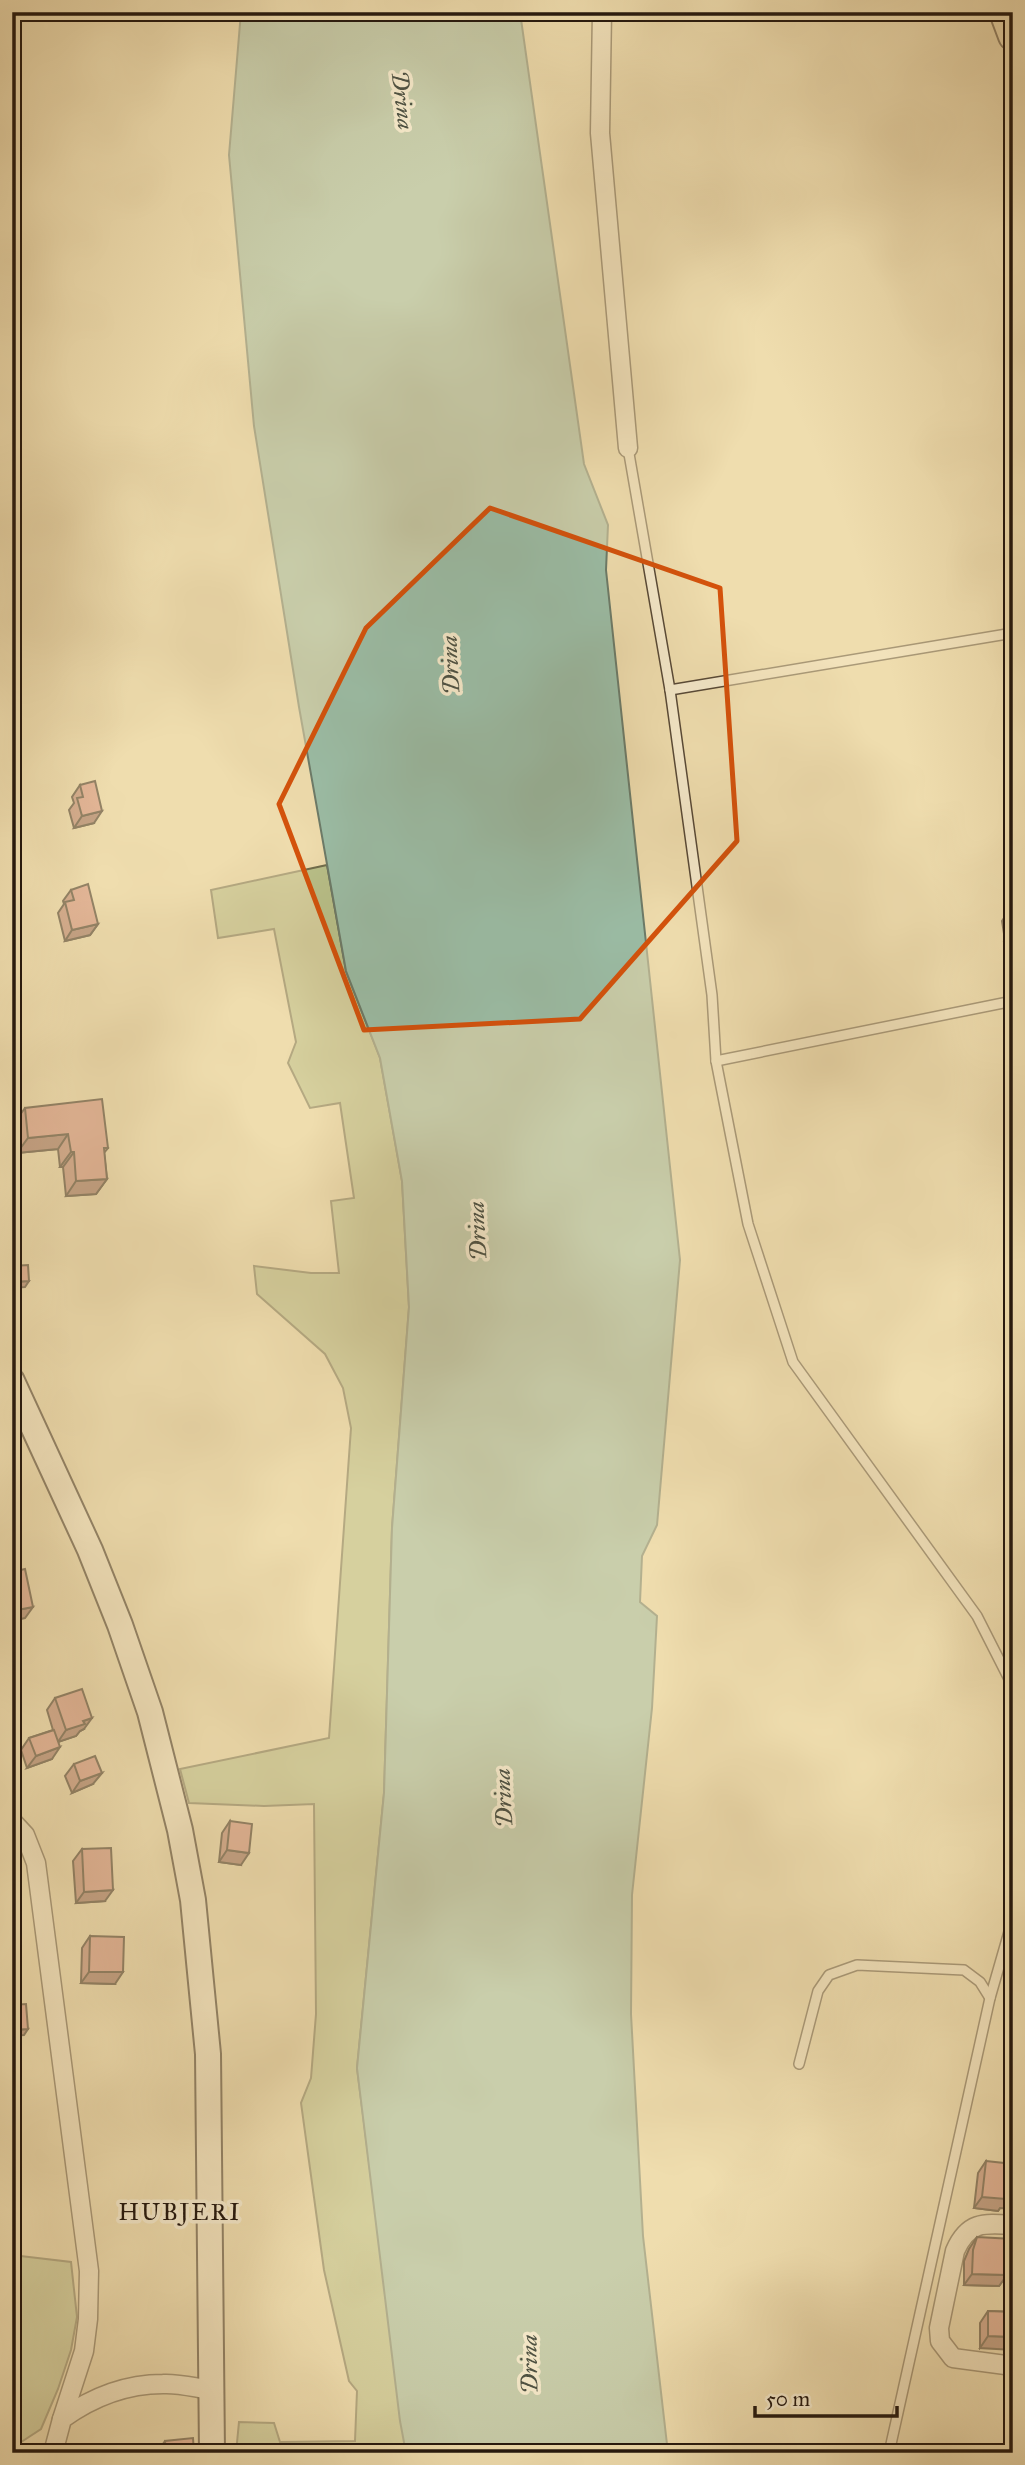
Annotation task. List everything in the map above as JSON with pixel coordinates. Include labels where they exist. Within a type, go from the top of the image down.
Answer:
[{"type":"main road","points":[[1004,12],[1013,36]]},
{"type":"street","points":[[602,12],[600,133],[628,448]]},
{"type":"street","points":[[12,1381],[90,1550],[120,1625],[150,1712],[180,1830],[193,1900],[208,2054],[212,2453]]},
{"type":"street","points":[[12,1821],[25,1835],[36,1863],[89,2272],[84,2351],[53,2453]]},
{"type":"street","points":[[1013,2225],[979,2224],[960,2239],[955,2251],[939,2328],[940,2341],[953,2358],[1013,2366]]},
{"type":"street","points":[[62,2419],[94,2398],[122,2389],[163,2384],[212,2390]]},
{"type":"lane","points":[[628,448],[670,690],[712,995],[716,1061],[747,1224],[793,1362],[977,1616],[1009,1679],[1013,1705]]},
{"type":"lane","points":[[670,690],[1013,633]]},
{"type":"lane","points":[[716,1061],[1013,1001]]},
{"type":"lane","points":[[888,2453],[990,1998],[1013,1918]]},
{"type":"lane","points":[[799,2064],[818,1991],[829,1975],[857,1965],[964,1970],[980,1982],[990,1998]]},
{"type":"highlighted area","points":[[490,508],[720,588],[737,841],[580,1019],[364,1030],[279,804],[366,628]]},
{"type":"shaded area","points":[[327,865],[346,971],[380,1058],[402,1181],[409,1307],[392,1528],[384,1793],[357,2068],[406,2453],[236,2453],[239,2422],[274,2423],[280,2442],[355,2441],[357,2391],[349,2381],[324,2270],[301,2103],[311,2078],[316,2014],[314,1804],[264,1806],[189,1803],[180,1769],[329,1738],[351,1428],[343,1388],[325,1354],[257,1294],[254,1266],[311,1273],[339,1273],[331,1201],[354,1198],[340,1103],[310,1108],[288,1063],[296,1042],[274,929],[218,938],[211,890]]},
{"type":"shaded area","points":[[12,2255],[71,2262],[77,2317],[71,2350],[41,2429],[12,2448]]},
{"type":"water","name":"Drina","points":[[241,12],[520,12],[584,464],[608,525],[606,570],[680,1260],[657,1525],[642,1556],[640,1602],[657,1616],[652,1708],[632,1895],[631,2014],[643,2236],[668,2453],[406,2453],[400,2421],[357,2068],[384,1793],[392,1528],[409,1307],[402,1181],[380,1058],[346,971],[299,707],[254,426],[229,155]]},
{"type":"building","points":[[95,781],[102,811],[82,816],[77,798],[83,797],[80,785]]},
{"type":"building","points":[[88,884],[98,924],[72,930],[65,902],[74,900],[71,890]]},
{"type":"building","points":[[102,1099],[108,1148],[104,1148],[107,1179],[76,1181],[74,1152],[71,1152],[68,1134],[28,1138],[25,1108]]},
{"type":"building","points":[[12,1189],[16,1207],[12,1208]]},
{"type":"building","points":[[28,1265],[29,1281],[12,1282],[12,1266]]},
{"type":"building","points":[[25,1569],[33,1607],[12,1611],[12,1572]]},
{"type":"building","points":[[82,1689],[92,1718],[83,1721],[85,1724],[66,1730],[55,1698]]},
{"type":"building","points":[[54,1730],[60,1747],[36,1756],[29,1738]]},
{"type":"building","points":[[95,1756],[102,1773],[80,1781],[74,1764]]},
{"type":"building","points":[[230,1821],[252,1824],[249,1853],[227,1850]]},
{"type":"building","points":[[111,1848],[113,1890],[84,1892],[82,1849]]},
{"type":"building","points":[[90,1936],[124,1937],[123,1972],[89,1972]]},
{"type":"building","points":[[26,2004],[28,2029],[13,2030],[12,2005]]},
{"type":"building","points":[[986,2161],[1013,2164],[1013,2196],[1007,2196],[1006,2199],[982,2197]]},
{"type":"building","points":[[977,2237],[1013,2239],[1013,2254],[1008,2253],[1007,2275],[972,2274],[973,2250]]},
{"type":"building","points":[[988,2311],[1013,2312],[1013,2337],[988,2336]]},
{"type":"building","points":[[193,2438],[194,2453],[166,2453],[165,2441]]},
{"type":"building","points":[[49,2445],[50,2453],[28,2453],[28,2448]]},
{"type":"district","name":"HUBJERI","points":[[180,2212]]}]
